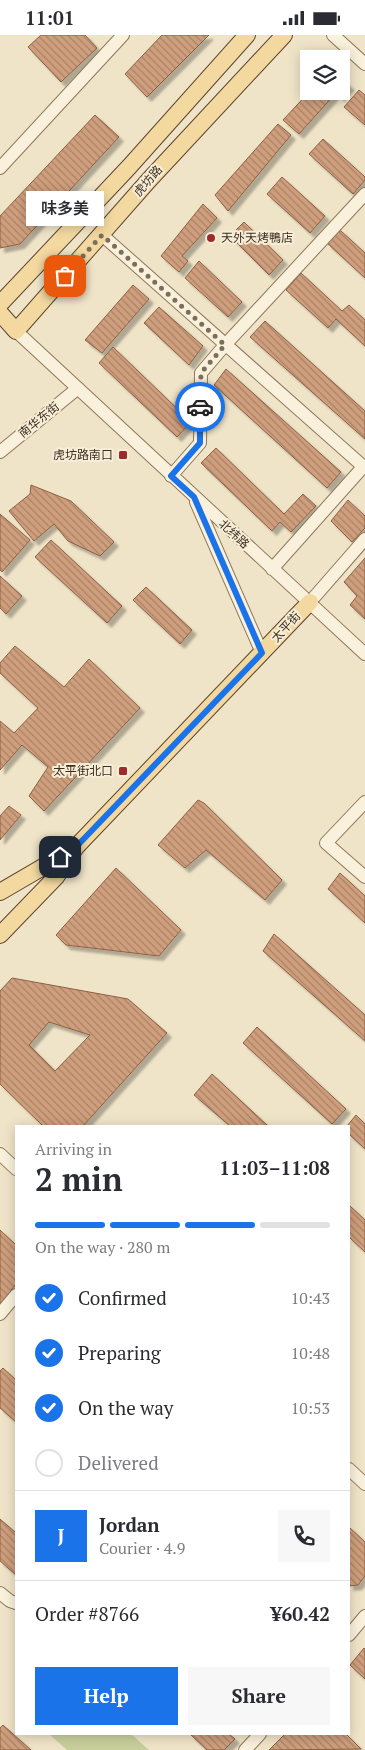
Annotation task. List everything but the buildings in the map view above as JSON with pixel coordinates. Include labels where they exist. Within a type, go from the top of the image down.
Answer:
[{"type":"main road","name":"虎坊路","points":[[0,304],[129,167],[247,35]]},
{"type":"main road","name":"虎坊路","points":[[16,331],[167,159],[284,35]]},
{"type":"main road","points":[[0,313],[16,331]]},
{"type":"main road","name":"太平街","points":[[0,935],[56,877],[76,847],[310,602]]},
{"type":"main road","name":"太平街","points":[[0,891],[76,847]]},
{"type":"street","points":[[0,168],[123,35]]},
{"type":"street","points":[[333,35],[365,65]]},
{"type":"street","points":[[171,476],[200,443],[201,373],[365,194]]},
{"type":"street","points":[[102,235],[364,468],[272,569]]},
{"type":"street","name":"北纬路","points":[[16,331],[365,654]]},
{"type":"street","name":"南华东街","points":[[0,452],[78,388]]},
{"type":"street","points":[[194,497],[262,653]]},
{"type":"street","points":[[310,602],[365,539]]},
{"type":"street","points":[[365,802],[326,843],[365,877]]},
{"type":"street","points":[[0,1155],[15,1168]]},
{"type":"street","points":[[0,1314],[15,1296]]},
{"type":"street","points":[[350,1470],[365,1484]]},
{"type":"street","points":[[350,1634],[365,1616]]},
{"type":"street","points":[[245,1750],[259,1735]]},
{"type":"green space","points":[[50,1735],[132,1735],[149,1750],[67,1750]]},
{"type":"way so far","points":[[65,276],[102,235],[225,345],[201,373],[200,407]]},
{"type":"place","name":"天外天烤鴨店","points":[[211,238]]},
{"type":"place","name":"味多美","points":[[65,276]]},
{"type":"place","name":"虎坊路南口","points":[[123,455]]},
{"type":"place","name":"太平街北口","points":[[123,771]]},
{"type":"route","points":[[60,857],[76,847],[262,653],[194,497],[171,476],[200,443],[200,407]]}]
